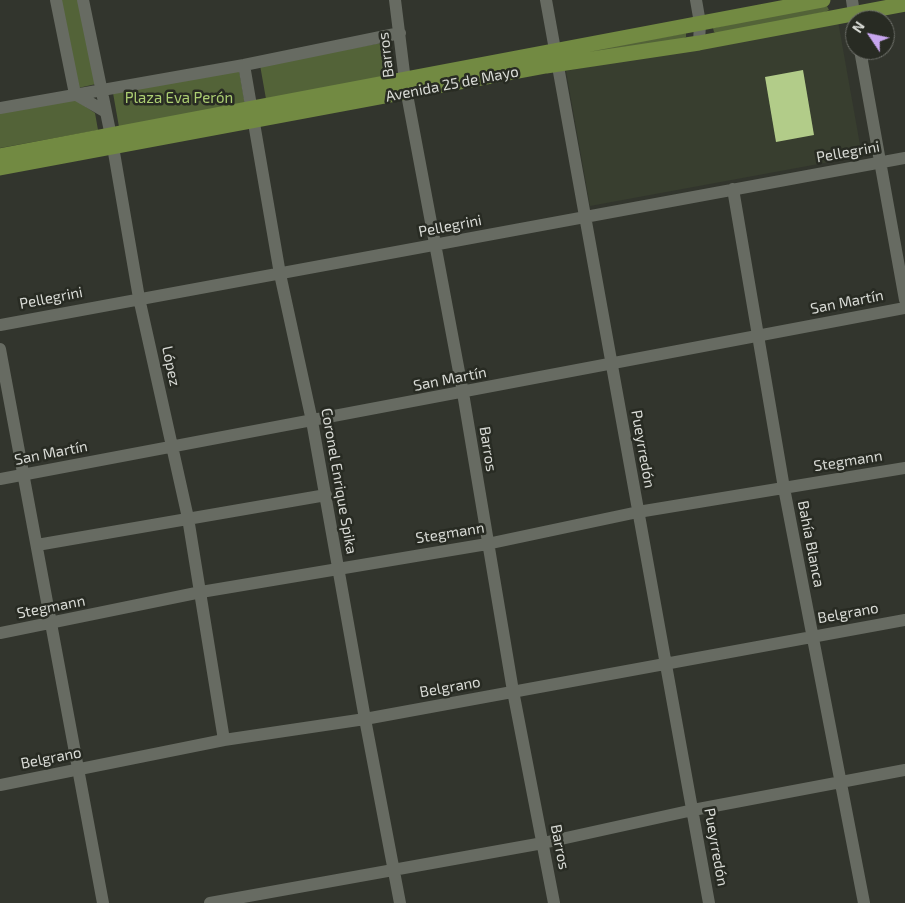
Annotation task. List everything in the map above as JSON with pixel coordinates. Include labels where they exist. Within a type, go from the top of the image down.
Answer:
[{"type":"main road","name":"Avenida 25 de Mayo","points":[[406,86],[556,50],[823,0]]},
{"type":"main road","name":"Avenida 25 de Mayo","points":[[861,10],[905,4]]},
{"type":"main road","name":"Avenida 25 de Mayo","points":[[0,156],[112,141],[406,86],[546,66],[558,66],[699,43],[845,13]]},
{"type":"main road","name":"Avenida 25 de Mayo","points":[[0,168],[112,141]]},
{"type":"street","points":[[56,0],[75,94],[106,112]]},
{"type":"street","name":"López","points":[[83,0],[112,141],[139,298],[188,518],[224,740]]},
{"type":"street","name":"Barros","points":[[395,0],[406,86],[463,393],[513,691],[554,903]]},
{"type":"street","name":"Pueyrredón","points":[[546,0],[709,903]]},
{"type":"street","points":[[696,0],[700,23],[699,43]]},
{"type":"street","points":[[0,108],[244,65],[400,33]]},
{"type":"street","points":[[862,60],[905,300]]},
{"type":"street","name":"Coronel Enrique Spika","points":[[244,65],[280,274],[312,421],[400,903]]},
{"type":"street","name":"Pellegrini","points":[[0,325],[905,158]]},
{"type":"street","name":"Bahía Blanca","points":[[734,189],[757,336],[784,488],[864,903]]},
{"type":"street","name":"San Martín","points":[[0,479],[905,308]]},
{"type":"street","points":[[0,349],[102,903]]},
{"type":"street","name":"Stegmann","points":[[0,633],[52,624],[201,592],[338,567],[487,544],[638,512],[905,468]]},
{"type":"street","points":[[36,545],[326,495]]},
{"type":"street","name":"Belgrano","points":[[0,785],[224,740],[365,719],[905,620]]},
{"type":"street","points":[[210,903],[543,843],[692,810],[905,770]]},
{"type":"shaded area","points":[[838,21],[862,156],[590,206],[566,71]]},
{"type":"green space","points":[[61,0],[79,0],[96,84],[78,88]]},
{"type":"green space","points":[[826,4],[829,10],[825,12],[717,34],[713,28]]},
{"type":"green space","points":[[686,33],[686,37],[682,39],[575,61],[574,53]]},
{"type":"green space","name":"Plaza Eva Perón","points":[[386,42],[392,76],[266,99],[260,65]]},
{"type":"green space","name":"Plaza Eva Perón","points":[[239,70],[245,104],[119,127],[113,93]]},
{"type":"green space","name":"Plaza Eva Perón","points":[[74,99],[95,113],[98,130],[0,148],[0,112]]},
{"type":"building","points":[[803,70],[814,135],[776,142],[765,77]]}]
